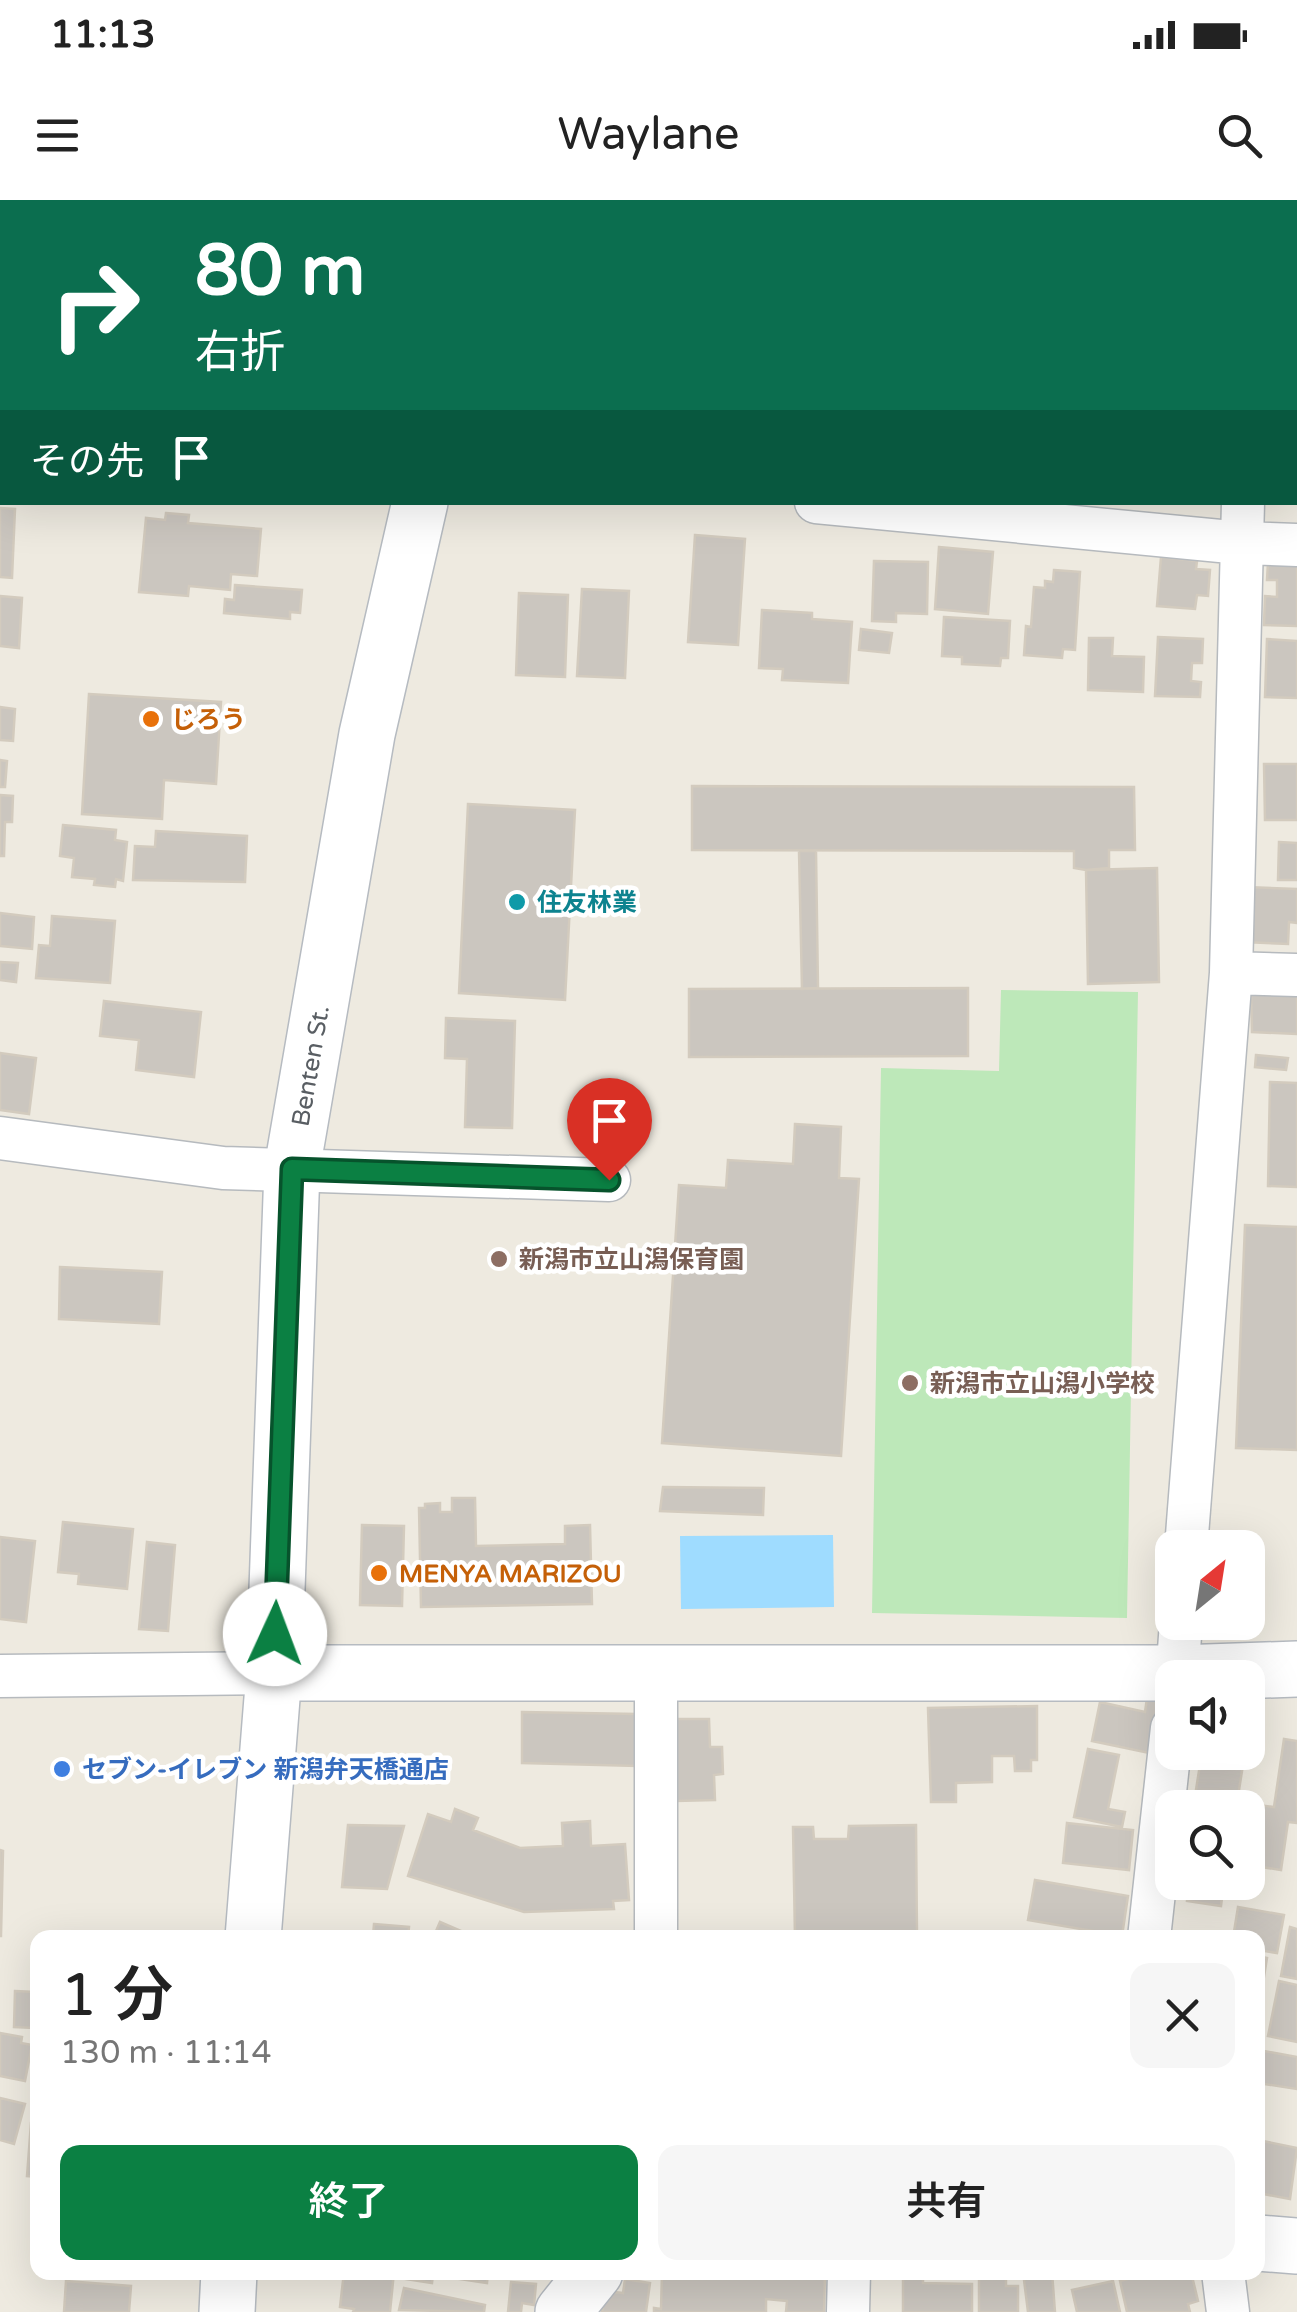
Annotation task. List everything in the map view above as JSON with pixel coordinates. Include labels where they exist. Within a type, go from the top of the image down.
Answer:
[{"type":"street","name":"Benten St.","points":[[254,1930],[274,1673],[292,1169],[367,734],[419,505]]},
{"type":"street","points":[[877,505],[1242,523],[1297,546]]},
{"type":"street","points":[[1187,1530],[1232,972],[1242,523]]},
{"type":"street","points":[[1232,972],[1297,975]]},
{"type":"street","points":[[0,1138],[223,1168],[609,1180]]},
{"type":"street","points":[[0,1676],[656,1671],[1179,1658],[1297,1669]]},
{"type":"street","points":[[656,1671],[656,1930]]},
{"type":"street","points":[[1150,1930],[1167,1770]]},
{"type":"street","points":[[1265,2244],[1297,2246]]},
{"type":"street","points":[[227,2312],[229,2280]]},
{"type":"street","points":[[563,2312],[588,2280]]},
{"type":"street","points":[[848,2312],[850,2280]]},
{"type":"street","points":[[1224,2280],[1228,2312]]},
{"type":"green space","points":[[1001,990],[1138,992],[1127,1618],[872,1613],[881,1068],[999,1071]]},
{"type":"water","points":[[833,1535],[834,1607],[681,1609],[680,1536]]},
{"type":"building","points":[[0,508],[15,509],[12,578],[0,577]]},
{"type":"building","points":[[166,513],[189,515],[188,523],[261,529],[257,576],[231,574],[230,590],[189,586],[188,596],[139,592],[146,518],[165,520]]},
{"type":"building","points":[[695,535],[745,539],[738,645],[688,642]]},
{"type":"building","points":[[939,547],[993,552],[988,614],[935,609]]},
{"type":"building","points":[[1161,557],[1197,561],[1196,569],[1210,570],[1208,596],[1197,595],[1195,609],[1157,606]]},
{"type":"building","points":[[874,561],[928,562],[927,614],[896,613],[896,622],[872,621]]},
{"type":"building","points":[[1268,562],[1297,563],[1297,626],[1264,625],[1265,596],[1277,597],[1277,580],[1267,580]]},
{"type":"building","points":[[1054,570],[1080,572],[1075,650],[1063,649],[1062,658],[1024,655],[1034,587],[1045,588],[1045,581],[1053,582]]},
{"type":"building","points":[[235,585],[302,590],[300,613],[290,612],[290,619],[224,613],[225,599],[234,600]]},
{"type":"building","points":[[582,589],[629,591],[625,678],[577,676]]},
{"type":"building","points":[[519,593],[568,595],[565,677],[516,675]]},
{"type":"building","points":[[0,596],[22,598],[19,648],[0,646]]},
{"type":"building","points":[[762,610],[812,613],[812,619],[852,622],[848,683],[782,680],[783,669],[759,668]]},
{"type":"building","points":[[944,617],[1010,621],[1008,658],[1001,658],[1000,666],[962,664],[962,657],[942,656]]},
{"type":"building","points":[[861,629],[892,633],[889,653],[859,650]]},
{"type":"building","points":[[1158,637],[1203,639],[1202,663],[1192,663],[1191,681],[1201,682],[1200,697],[1155,696]]},
{"type":"building","points":[[1089,638],[1113,638],[1112,656],[1144,657],[1143,692],[1088,690]]},
{"type":"building","points":[[1267,639],[1297,641],[1297,698],[1265,697]]},
{"type":"building","points":[[89,694],[221,702],[216,784],[164,780],[162,819],[82,814]]},
{"type":"building","points":[[0,707],[15,709],[13,741],[0,740]]},
{"type":"building","points":[[0,760],[7,761],[5,787],[0,787]]},
{"type":"building","points":[[1264,764],[1297,764],[1297,820],[1265,820]]},
{"type":"building","points":[[692,786],[1134,787],[1135,850],[1109,850],[1109,868],[1086,870],[1074,868],[1074,851],[692,850]]},
{"type":"building","points":[[0,795],[13,796],[12,822],[5,822],[4,856],[0,856]]},
{"type":"building","name":"住友林業","points":[[468,804],[575,810],[565,1000],[459,993]]},
{"type":"building","points":[[63,825],[116,830],[115,840],[127,842],[123,881],[116,879],[115,887],[94,885],[95,879],[72,877],[74,858],[60,856]]},
{"type":"building","points":[[156,831],[247,836],[245,882],[133,880],[135,846],[155,847]]},
{"type":"building","points":[[1279,842],[1297,843],[1297,880],[1278,880]]},
{"type":"building","points":[[799,851],[816,851],[818,988],[802,989]]},
{"type":"building","points":[[1157,868],[1159,982],[1088,984],[1086,870]]},
{"type":"building","points":[[1246,887],[1297,889],[1297,923],[1289,922],[1288,944],[1244,942]]},
{"type":"building","points":[[0,913],[34,917],[32,949],[0,946]]},
{"type":"building","points":[[52,916],[115,921],[110,983],[36,978],[39,945],[50,946]]},
{"type":"building","points":[[0,962],[18,963],[16,982],[0,980]]},
{"type":"building","points":[[968,988],[968,1056],[689,1057],[689,989]]},
{"type":"building","points":[[1251,993],[1297,995],[1297,1034],[1252,1032]]},
{"type":"building","points":[[104,1001],[201,1012],[194,1077],[136,1070],[139,1040],[100,1036]]},
{"type":"building","points":[[446,1018],[515,1021],[512,1128],[465,1127],[467,1059],[445,1058]]},
{"type":"building","points":[[0,1053],[36,1058],[29,1114],[0,1110]]},
{"type":"building","points":[[1256,1055],[1288,1058],[1286,1070],[1255,1067]]},
{"type":"building","points":[[1270,1082],[1297,1083],[1297,1187],[1268,1186]]},
{"type":"building","points":[[795,1124],[841,1127],[839,1178],[859,1179],[841,1456],[662,1443],[679,1185],[726,1188],[728,1160],[793,1164]]},
{"type":"building","points":[[1245,1225],[1297,1227],[1297,1450],[1236,1448]]},
{"type":"building","points":[[60,1267],[162,1272],[159,1324],[59,1319]]},
{"type":"building","points":[[663,1487],[764,1488],[763,1515],[660,1511]]},
{"type":"building","points":[[452,1498],[475,1498],[476,1546],[565,1544],[565,1526],[590,1525],[592,1604],[421,1607],[419,1508],[440,1503],[440,1512],[452,1512]]},
{"type":"building","points":[[63,1522],[133,1529],[127,1589],[78,1584],[79,1574],[58,1572]]},
{"type":"building","points":[[362,1525],[404,1526],[402,1606],[360,1605]]},
{"type":"building","points":[[0,1537],[35,1541],[26,1622],[0,1619]]},
{"type":"building","points":[[147,1542],[175,1545],[168,1631],[139,1629]]},
{"type":"building","points":[[1147,1698],[1155,1699],[1155,1754],[1092,1741],[1100,1702],[1145,1712]]},
{"type":"building","points":[[1037,1706],[1037,1760],[1031,1760],[1031,1771],[1015,1771],[1014,1756],[992,1756],[992,1782],[956,1783],[956,1802],[931,1802],[928,1708]]},
{"type":"building","points":[[522,1712],[637,1714],[637,1766],[522,1763]]},
{"type":"building","points":[[674,1719],[709,1719],[710,1747],[722,1747],[723,1774],[714,1775],[715,1800],[676,1801]]},
{"type":"building","points":[[1284,1739],[1297,1741],[1297,1823],[1288,1822],[1281,1870],[1265,1868],[1265,1806],[1274,1807]]},
{"type":"building","points":[[1088,1749],[1119,1755],[1108,1809],[1125,1812],[1122,1827],[1074,1817]]},
{"type":"building","points":[[1199,1770],[1242,1770],[1239,1790],[1196,1790]]},
{"type":"building","points":[[455,1809],[478,1818],[473,1830],[520,1848],[563,1846],[562,1823],[590,1821],[591,1846],[625,1844],[629,1900],[613,1901],[614,1909],[524,1912],[408,1876],[428,1814],[451,1822]]},
{"type":"building","points":[[1067,1823],[1133,1830],[1129,1870],[1063,1863]]},
{"type":"building","points":[[348,1825],[404,1826],[387,1889],[342,1887]]},
{"type":"building","points":[[916,1825],[917,1930],[795,1930],[793,1827],[813,1827],[814,1839],[848,1839],[849,1826]]},
{"type":"building","points":[[0,1850],[3,1851],[1,1936],[0,1936]]},
{"type":"building","points":[[1035,1880],[1128,1896],[1123,1930],[1087,1930],[1028,1920]]},
{"type":"building","points":[[1187,1900],[1222,1900],[1221,1906]]},
{"type":"building","points":[[1238,1907],[1284,1915],[1277,1953],[1265,1951],[1265,1930],[1234,1930]]},
{"type":"building","points":[[440,1922],[458,1930],[436,1930]]},
{"type":"building","points":[[374,1924],[409,1927],[409,1930],[374,1930]]},
{"type":"building","points":[[1290,1927],[1297,1929],[1297,1979],[1281,1976]]},
{"type":"building","points":[[1279,1981],[1297,1985],[1297,2042],[1268,2036]]},
{"type":"building","points":[[15,1991],[30,1992],[30,2028],[14,2027]]},
{"type":"building","points":[[0,2033],[22,2037],[21,2043],[30,2045],[25,2081],[0,2076]]},
{"type":"building","points":[[1265,2051],[1297,2057],[1297,2089],[1265,2084]]},
{"type":"building","points":[[0,2098],[25,2104],[14,2144],[0,2140]]},
{"type":"building","points":[[1265,2141],[1297,2148],[1290,2199],[1265,2194]]},
{"type":"building","points":[[343,2280],[393,2280],[390,2312],[353,2312],[354,2309],[340,2307]]},
{"type":"building","points":[[625,2280],[650,2283],[646,2312],[602,2312],[605,2291],[623,2293]]},
{"type":"building","points":[[662,2280],[825,2280],[824,2312],[786,2312],[787,2301],[766,2299],[766,2312],[654,2312],[654,2308],[661,2309]]},
{"type":"building","points":[[903,2280],[972,2284],[972,2312],[903,2312]]},
{"type":"building","points":[[979,2280],[1006,2280],[1006,2286],[1018,2286],[1018,2312],[979,2312]]},
{"type":"building","points":[[1024,2280],[1053,2280],[1055,2312],[1028,2312]]},
{"type":"building","points":[[1193,2280],[1198,2301],[1188,2304],[1190,2312],[1127,2312],[1120,2281]]},
{"type":"building","points":[[66,2281],[131,2286],[129,2312],[64,2312]]},
{"type":"building","points":[[1113,2281],[1120,2312],[1077,2312],[1072,2290]]},
{"type":"building","points":[[511,2282],[536,2284],[534,2305],[522,2303],[521,2312],[508,2312]]},
{"type":"building","points":[[404,2288],[485,2305],[484,2312],[399,2310]]},
{"type":"place","name":"じろう","points":[[151,719]]},
{"type":"place","name":"住友林業","points":[[517,902]]},
{"type":"place","name":"新潟市立山潟保育園","points":[[499,1259]]},
{"type":"place","name":"新潟市立山潟小学校","points":[[910,1383]]},
{"type":"place","name":"MENYA MARIZOU","points":[[379,1573]]},
{"type":"place","name":"セブン-イレブン 新潟弁天橋通店","points":[[62,1769]]},
{"type":"route","points":[[275,1634],[292,1169],[609,1180]]}]
